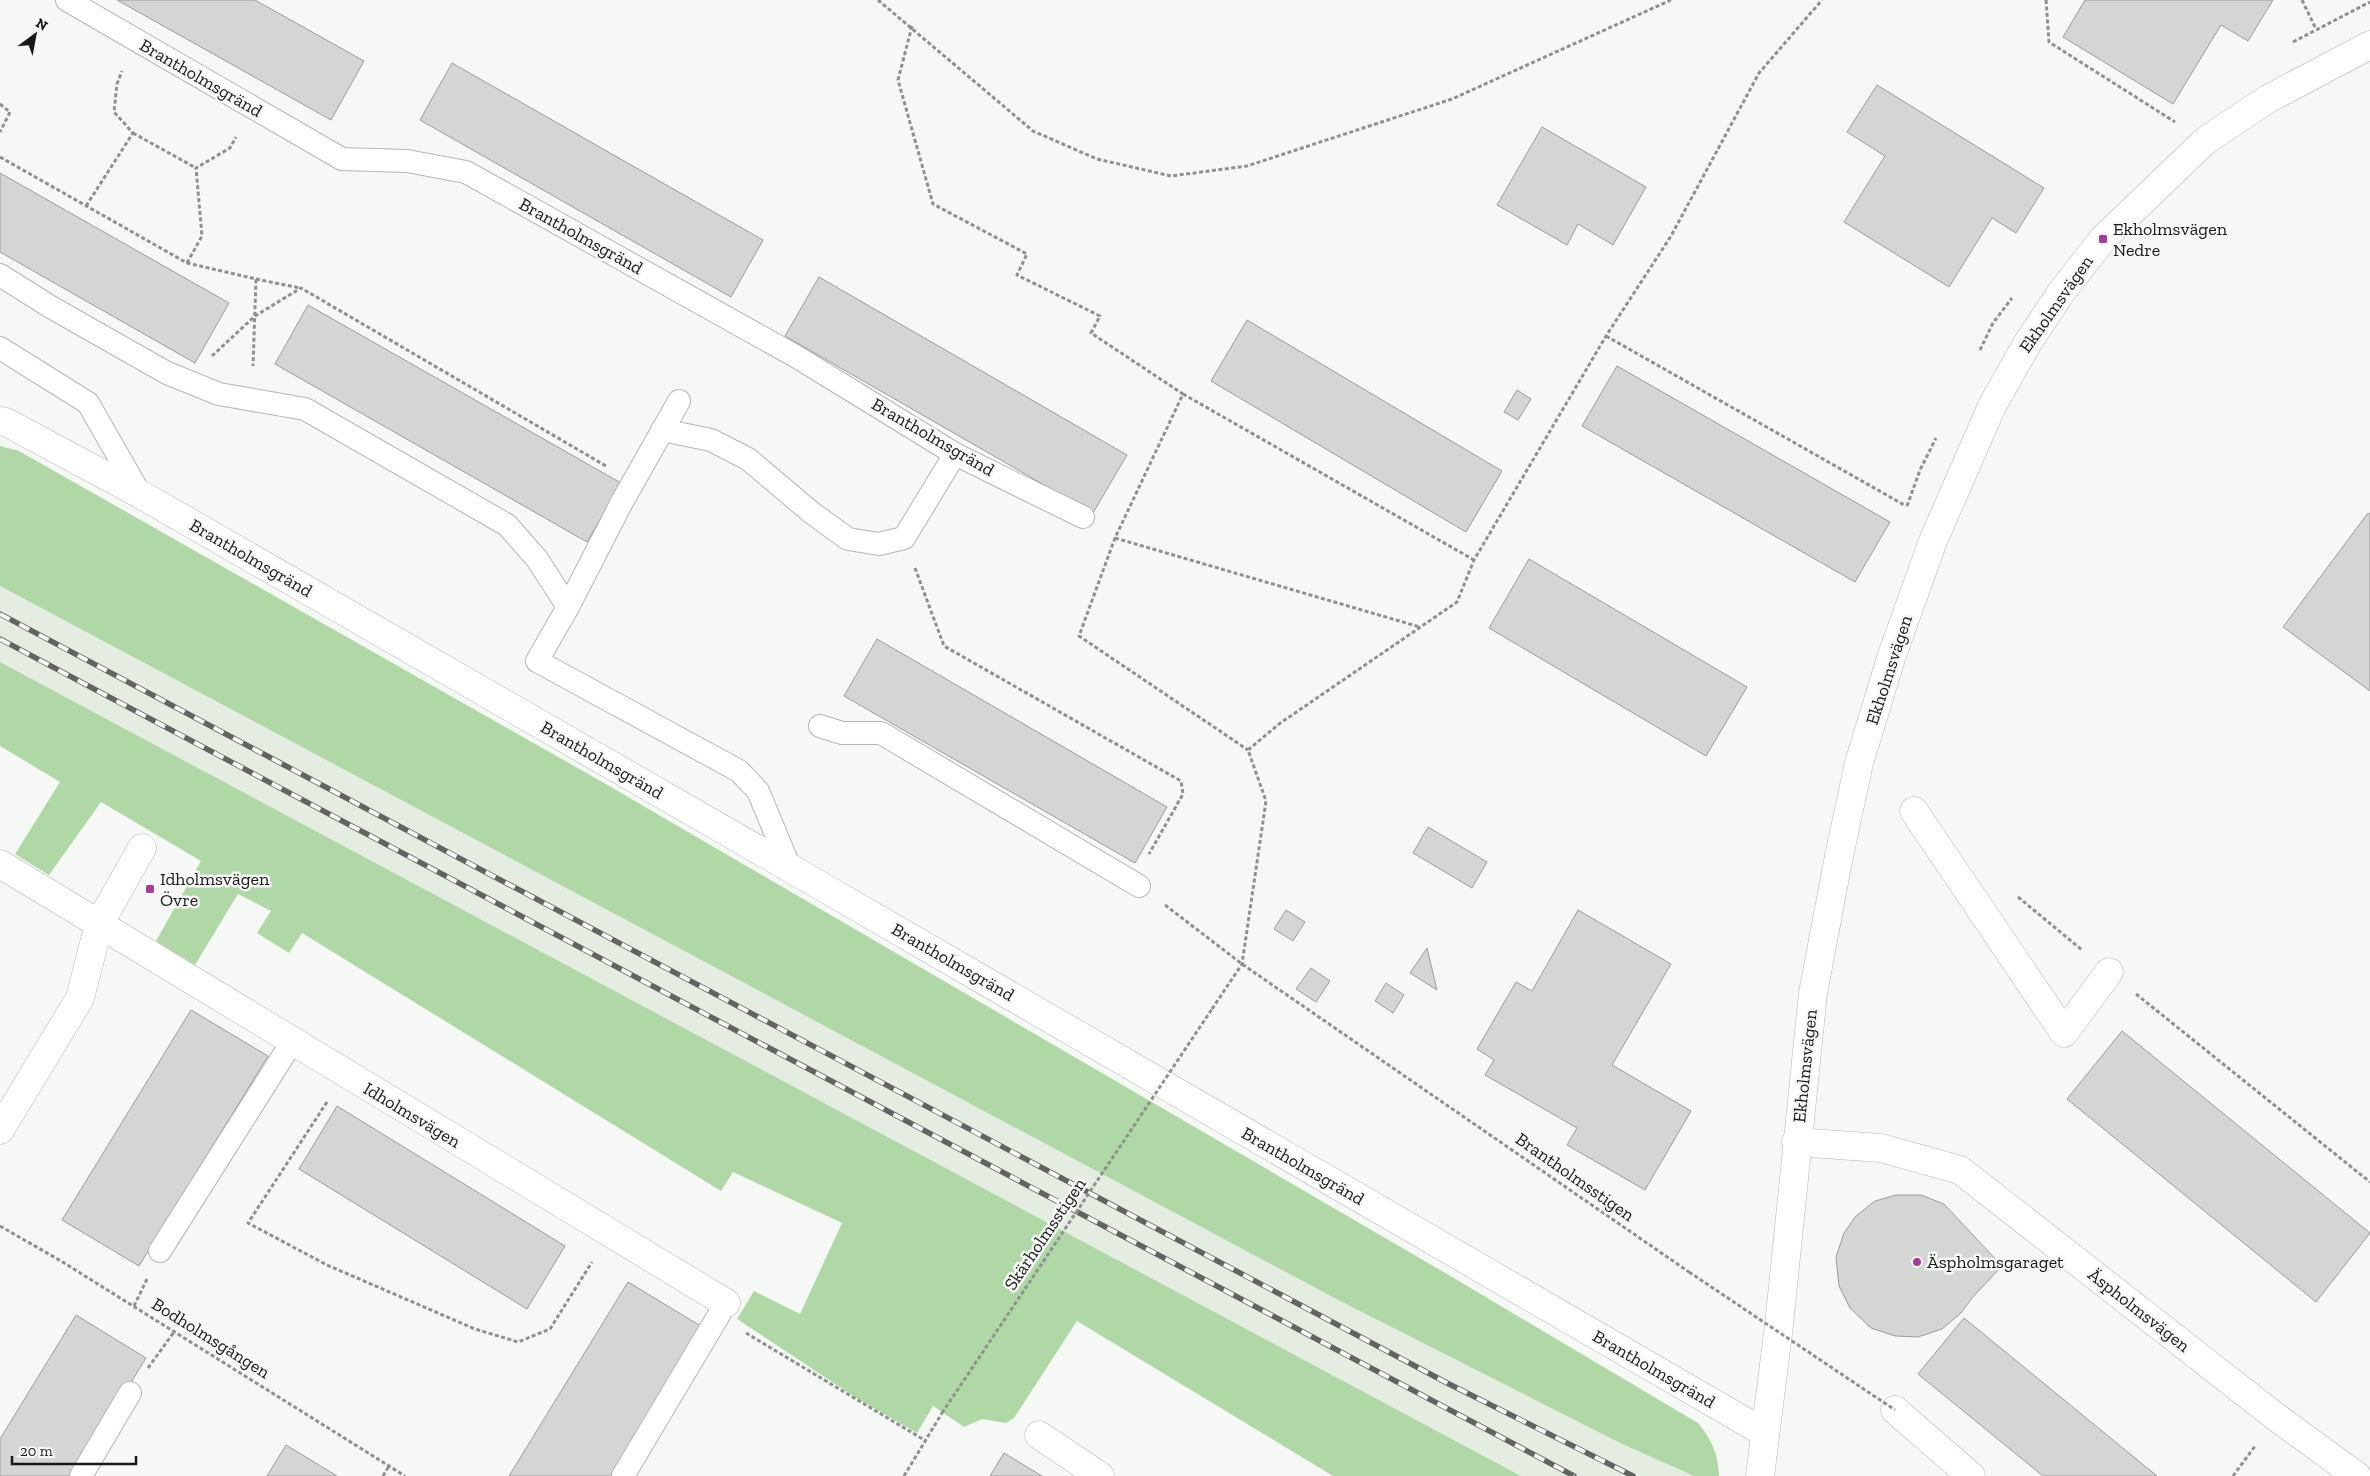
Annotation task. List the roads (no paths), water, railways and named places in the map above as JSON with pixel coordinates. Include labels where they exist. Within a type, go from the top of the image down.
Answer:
[{"type":"street","name":"Ekholmsvägen","points":[[1760,1476],[1779,1325],[1796,1142],[1813,993],[1838,856],[1859,763],[1892,655],[1933,542],[1992,406],[2027,344],[2063,290],[2103,239],[2205,141],[2268,99],[2370,45]]},
{"type":"street","name":"Brantholmsgränd","points":[[0,421],[6,422],[140,494],[790,868],[1764,1434]]},
{"type":"street","points":[[1914,812],[2064,1033],[2109,972]]},
{"type":"street","points":[[0,1130],[80,998],[99,924],[142,848]]},
{"type":"street","name":"Idholmsvägen","points":[[0,864],[292,1042],[722,1310]]},
{"type":"street","name":"Äspholmsvägen","points":[[1796,1142],[1881,1148],[1960,1170],[2276,1417],[2357,1476]]},
{"type":"street","points":[[1895,1410],[1971,1476]]},
{"type":"street","points":[[1039,1435],[1100,1476]]},
{"type":"lane","name":"Brantholmsgränd","points":[[67,0],[342,160],[407,161],[466,172],[797,357],[955,454],[1083,517]]},
{"type":"lane","points":[[0,275],[49,306],[167,373],[219,394],[305,409],[507,525],[537,559],[568,607]]},
{"type":"lane","points":[[0,348],[88,403],[140,494]]},
{"type":"lane","points":[[679,401],[622,502],[568,607],[537,661],[739,771],[758,791],[790,868]]},
{"type":"lane","points":[[662,430],[712,440],[748,459],[812,513],[848,539],[878,544],[904,538],[955,454]]},
{"type":"lane","points":[[820,726],[842,733],[881,733],[1139,886]]},
{"type":"lane","points":[[160,1251],[292,1042]]},
{"type":"lane","points":[[623,1476],[722,1310]]},
{"type":"lane","points":[[81,1476],[130,1393]]},
{"type":"railway","points":[[0,614],[1447,1383],[1633,1476]]},
{"type":"railway","points":[[0,639],[1574,1476]]},
{"type":"place","name":"Ekholmsvägen Nedre","points":[[2103,239]]},
{"type":"place","name":"Idholmsvägen Övre","points":[[150,889]]},
{"type":"place","name":"Äspholmsgaraget","points":[[1917,1262]]}]
